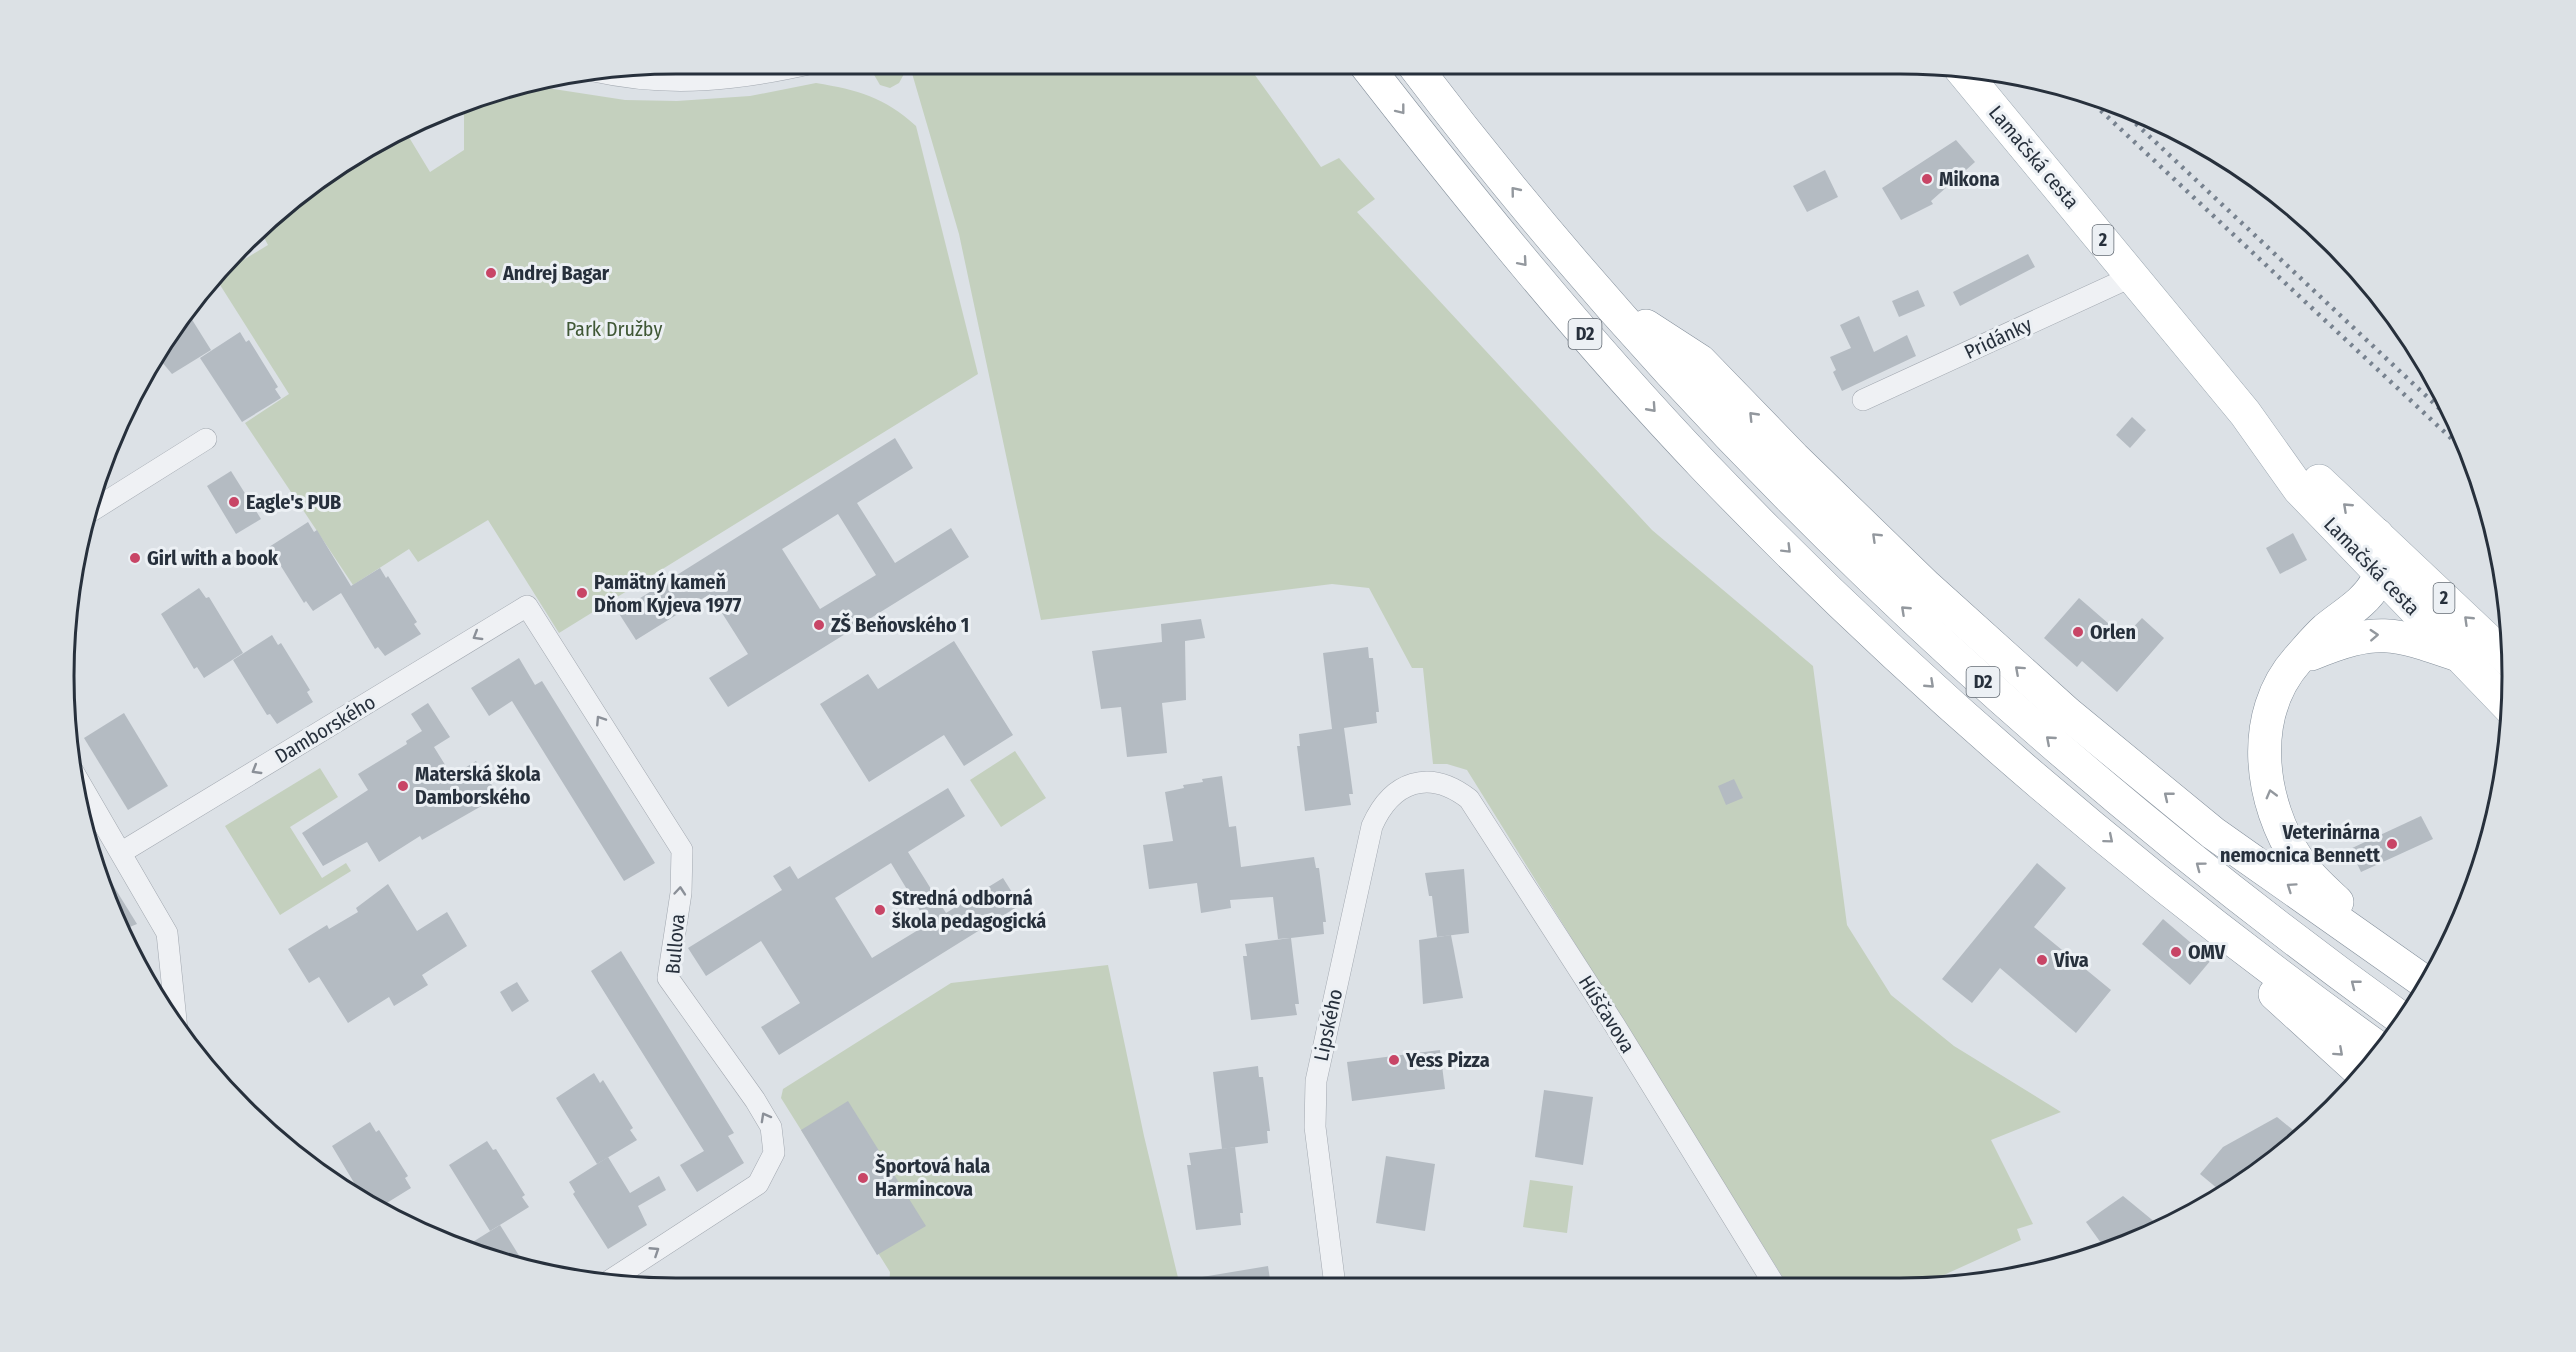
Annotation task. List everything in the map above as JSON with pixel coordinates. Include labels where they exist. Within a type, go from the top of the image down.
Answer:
[{"type":"main road","name":"D2","points":[[1373,74],[1493,228],[1577,325],[1706,467],[1826,587],[1942,696],[2081,816],[2228,934],[2376,1046]]},
{"type":"main road","name":"D2","points":[[1421,74],[1522,201],[1607,300],[1731,437],[1854,562],[1962,663],[2181,851],[2398,1015]]},
{"type":"main road","name":"Lamačská cesta","points":[[1968,78],[2245,413],[2299,489],[2501,702]]},
{"type":"main road","points":[[1607,300],[1700,361],[1802,466],[1926,586],[2067,713],[2213,833],[2421,979]]},
{"type":"main road","name":"Lamačská cesta","points":[[2245,413],[2501,653]]},
{"type":"main road","points":[[2378,535],[2383,554],[2380,575],[2362,601],[2326,629],[2298,659],[2277,688],[2265,727],[2265,763],[2278,816],[2300,864],[2390,957]]},
{"type":"main road","points":[[2298,659],[2357,637],[2377,634],[2420,641],[2458,655]]},
{"type":"main road","points":[[2228,934],[2266,986],[2357,1068]]},
{"type":"street","points":[[619,77],[682,82],[764,74]]},
{"type":"street","name":"Pridánky","points":[[1863,400],[2133,276]]},
{"type":"street","points":[[98,507],[206,439]]},
{"type":"street","name":"Damborského","points":[[122,852],[527,606]]},
{"type":"street","name":"Bullova","points":[[527,606],[682,850],[681,893],[668,978],[755,1100],[771,1127],[774,1153],[758,1184],[618,1275]]},
{"type":"street","name":"Húščavova","points":[[1412,784],[1432,780],[1455,788],[1469,799],[1614,1024],[1770,1278]]},
{"type":"street","name":"Lipského","points":[[1334,1278],[1315,1127],[1319,1060],[1372,826],[1381,806],[1412,784]]},
{"type":"street","points":[[84,790],[167,933],[175,1011]]},
{"type":"green space","points":[[874,74],[904,74],[899,83],[890,88],[880,85]]},
{"type":"green space","points":[[912,74],[1254,74],[1321,167],[1339,158],[1375,199],[1357,212],[1652,530],[1813,666],[1847,925],[1891,995],[1954,1046],[2061,1112],[1991,1140],[2033,1224],[2017,1229],[2021,1240],[1940,1277],[1783,1278],[1467,770],[1447,764],[1433,764],[1423,668],[1412,668],[1369,588],[1332,584],[1041,620],[959,234]]},
{"type":"green space","name":"Park Družby","points":[[816,83],[870,96],[893,108],[916,126],[978,374],[559,633],[488,520],[418,562],[409,549],[353,585],[245,423],[289,394],[219,284],[238,263],[268,245],[264,237],[309,198],[375,154],[409,137],[430,172],[464,150],[464,112],[482,105],[546,88],[625,100],[677,101],[750,96]]},
{"type":"green space","points":[[1015,751],[1046,798],[1001,827],[970,780]]},
{"type":"green space","points":[[320,768],[338,797],[290,827],[322,878],[346,863],[351,871],[280,915],[225,826]]},
{"type":"green space","points":[[1108,965],[1144,1136],[1178,1278],[890,1278],[890,1272],[781,1098],[783,1089],[951,983]]},
{"type":"green space","points":[[1530,1180],[1573,1186],[1567,1233],[1523,1227]]},
{"type":"building","name":"Mikona","points":[[1956,140],[1975,162],[1931,201],[1933,204],[1901,220],[1882,188]]},
{"type":"building","points":[[1825,170],[1838,197],[1807,212],[1793,186]]},
{"type":"building","points":[[2028,254],[2035,267],[1960,306],[1953,292]]},
{"type":"building","points":[[1918,290],[1925,306],[1899,317],[1892,301]]},
{"type":"building","points":[[1859,316],[1874,352],[1907,335],[1916,356],[1842,391],[1833,372],[1836,370],[1830,357],[1851,348],[1840,325]]},
{"type":"building","points":[[191,318],[211,350],[172,374],[162,362]]},
{"type":"building","points":[[240,332],[246,342],[249,340],[278,387],[275,389],[281,398],[242,422],[200,358]]},
{"type":"building","points":[[2132,417],[2146,430],[2130,448],[2116,435]]},
{"type":"building","points":[[895,438],[913,468],[857,503],[895,563],[951,528],[969,557],[728,707],[709,678],[748,654],[710,594],[636,640],[618,612]],"holes":[[[838,514],[876,575],[820,609],[782,549]]]},
{"type":"building","name":"Eagle's PUB","points":[[231,471],[261,519],[236,534],[207,486]]},
{"type":"building","points":[[308,522],[314,532],[317,530],[351,586],[380,568],[386,578],[388,576],[417,622],[414,624],[421,634],[385,656],[378,647],[375,649],[341,593],[313,611],[306,601],[304,603],[269,547]]},
{"type":"building","points":[[2293,533],[2307,560],[2280,574],[2266,548]]},
{"type":"building","points":[[199,588],[206,598],[209,597],[243,653],[204,678],[197,667],[194,669],[161,614]]},
{"type":"building","points":[[2079,598],[2124,637],[2142,618],[2164,638],[2117,692],[2082,661],[2077,667],[2044,638]]},
{"type":"building","points":[[1201,619],[1205,638],[1185,641],[1186,700],[1162,703],[1167,753],[1127,757],[1121,707],[1101,709],[1092,651],[1162,642],[1161,624]]},
{"type":"building","points":[[272,635],[278,645],[281,643],[310,690],[307,692],[313,702],[277,724],[270,714],[267,715],[233,660]]},
{"type":"building","points":[[954,641],[1013,735],[964,766],[944,735],[869,782],[820,704],[868,674],[878,689]]},
{"type":"building","points":[[1368,647],[1369,658],[1373,658],[1379,712],[1376,712],[1377,723],[1344,728],[1353,794],[1349,794],[1351,805],[1305,811],[1297,746],[1300,746],[1299,734],[1332,729],[1323,653]]},
{"type":"building","points":[[519,658],[535,685],[542,681],[655,863],[624,881],[512,701],[489,716],[471,688]]},
{"type":"building","name":"Materská škola Damborského","points":[[428,703],[450,737],[434,747],[452,776],[476,761],[499,796],[422,840],[420,836],[379,862],[367,842],[323,866],[302,833],[368,790],[358,774],[407,744],[406,741],[422,731],[411,714]]},
{"type":"building","points":[[124,713],[168,786],[128,810],[84,738]]},
{"type":"building","points":[[1222,776],[1229,827],[1236,826],[1241,867],[1314,857],[1316,868],[1319,868],[1326,922],[1323,922],[1324,934],[1291,938],[1299,1004],[1295,1004],[1297,1015],[1251,1020],[1243,956],[1247,956],[1245,944],[1290,938],[1278,939],[1273,897],[1230,900],[1231,908],[1201,913],[1197,883],[1149,889],[1143,845],[1173,841],[1165,792],[1184,788],[1183,785],[1203,782],[1202,779]]},
{"type":"building","points":[[1734,779],[1743,798],[1726,805],[1718,786]]},
{"type":"building","points":[[948,788],[965,816],[908,852],[946,913],[1003,878],[1020,905],[779,1055],[761,1027],[800,1003],[761,941],[706,976],[688,948],[782,890],[773,876],[790,866],[798,879]],"holes":[[[891,863],[928,924],[872,958],[835,898]]]},
{"type":"building","name":"Veterinárna nemocnica Bennett","points":[[2421,816],[2433,839],[2361,872],[2350,849]]},
{"type":"building","points":[[2037,863],[2066,888],[2034,927],[2111,990],[2076,1033],[2000,968],[1972,1003],[1942,979]]},
{"type":"building","points":[[1464,869],[1469,933],[1437,937],[1432,896],[1429,896],[1425,873]]},
{"type":"building","points":[[108,877],[137,924],[129,927]]},
{"type":"building","points":[[388,884],[417,931],[447,912],[467,946],[422,975],[428,985],[394,1006],[389,997],[348,1023],[319,977],[309,983],[288,949],[327,925],[329,929],[358,912],[356,908]]},
{"type":"building","name":"OMV","points":[[2163,919],[2211,960],[2190,985],[2142,944]]},
{"type":"building","points":[[1451,935],[1463,998],[1423,1004],[1419,940]]},
{"type":"building","points":[[621,951],[734,1133],[728,1136],[744,1163],[697,1192],[680,1165],[704,1151],[591,971]]},
{"type":"building","points":[[517,982],[529,1001],[512,1012],[500,992]]},
{"type":"building","points":[[1440,1050],[1445,1089],[1352,1101],[1347,1062]]},
{"type":"building","points":[[1258,1066],[1259,1077],[1263,1077],[1270,1131],[1267,1131],[1268,1143],[1222,1149],[1213,1072]]},
{"type":"building","points":[[594,1073],[600,1083],[603,1080],[633,1128],[630,1130],[637,1140],[597,1164],[556,1098]]},
{"type":"building","points":[[1544,1090],[1593,1097],[1583,1165],[1535,1157]]},
{"type":"building","name":"Športová hala Harmincova","points":[[848,1101],[926,1226],[877,1255],[801,1130]]},
{"type":"building","points":[[2277,1117],[2294,1131],[2267,1154],[2217,1188],[2200,1174],[2223,1147]]},
{"type":"building","points":[[370,1122],[376,1132],[379,1130],[408,1176],[405,1178],[411,1188],[386,1204],[375,1198],[356,1186],[332,1146]]},
{"type":"building","points":[[487,1141],[493,1150],[496,1149],[525,1195],[522,1197],[529,1207],[490,1231],[449,1165]]},
{"type":"building","points":[[1235,1147],[1243,1213],[1240,1213],[1241,1225],[1196,1230],[1187,1165],[1191,1165],[1189,1153]]},
{"type":"building","points":[[1386,1156],[1435,1164],[1425,1231],[1376,1223]]},
{"type":"building","points":[[608,1157],[630,1193],[659,1176],[666,1190],[638,1206],[647,1225],[608,1249],[573,1194],[575,1192],[569,1182]]},
{"type":"building","points":[[2123,1196],[2154,1222],[2102,1244],[2086,1222]]},
{"type":"building","points":[[500,1225],[521,1258],[482,1247],[471,1243]]},
{"type":"building","points":[[1268,1266],[1270,1278],[1202,1278]]},
{"type":"railway","points":[[2096,106],[2456,443]]},
{"type":"railway","points":[[2131,119],[2439,408]]},
{"type":"place","name":"Mikona","points":[[1927,179]]},
{"type":"place","name":"Andrej Bagar","points":[[491,273]]},
{"type":"place","name":"Eagle's PUB","points":[[234,502]]},
{"type":"place","name":"Girl with a book","points":[[135,558]]},
{"type":"place","name":"Pamätný kameň Dňom Kyjeva 1977","points":[[582,593]]},
{"type":"place","name":"ZŠ Beňovského 1","points":[[819,625]]},
{"type":"place","name":"Orlen","points":[[2078,632]]},
{"type":"place","name":"Materská škola Damborského","points":[[403,786]]},
{"type":"place","name":"Veterinárna nemocnica Bennett","points":[[2392,844]]},
{"type":"place","name":"Stredná odborná škola pedagogická","points":[[880,910]]},
{"type":"place","name":"OMV","points":[[2176,952]]},
{"type":"place","name":"Viva","points":[[2042,960]]},
{"type":"place","name":"Yess Pizza","points":[[1394,1060]]},
{"type":"place","name":"Športová hala Harmincova","points":[[863,1178]]}]
